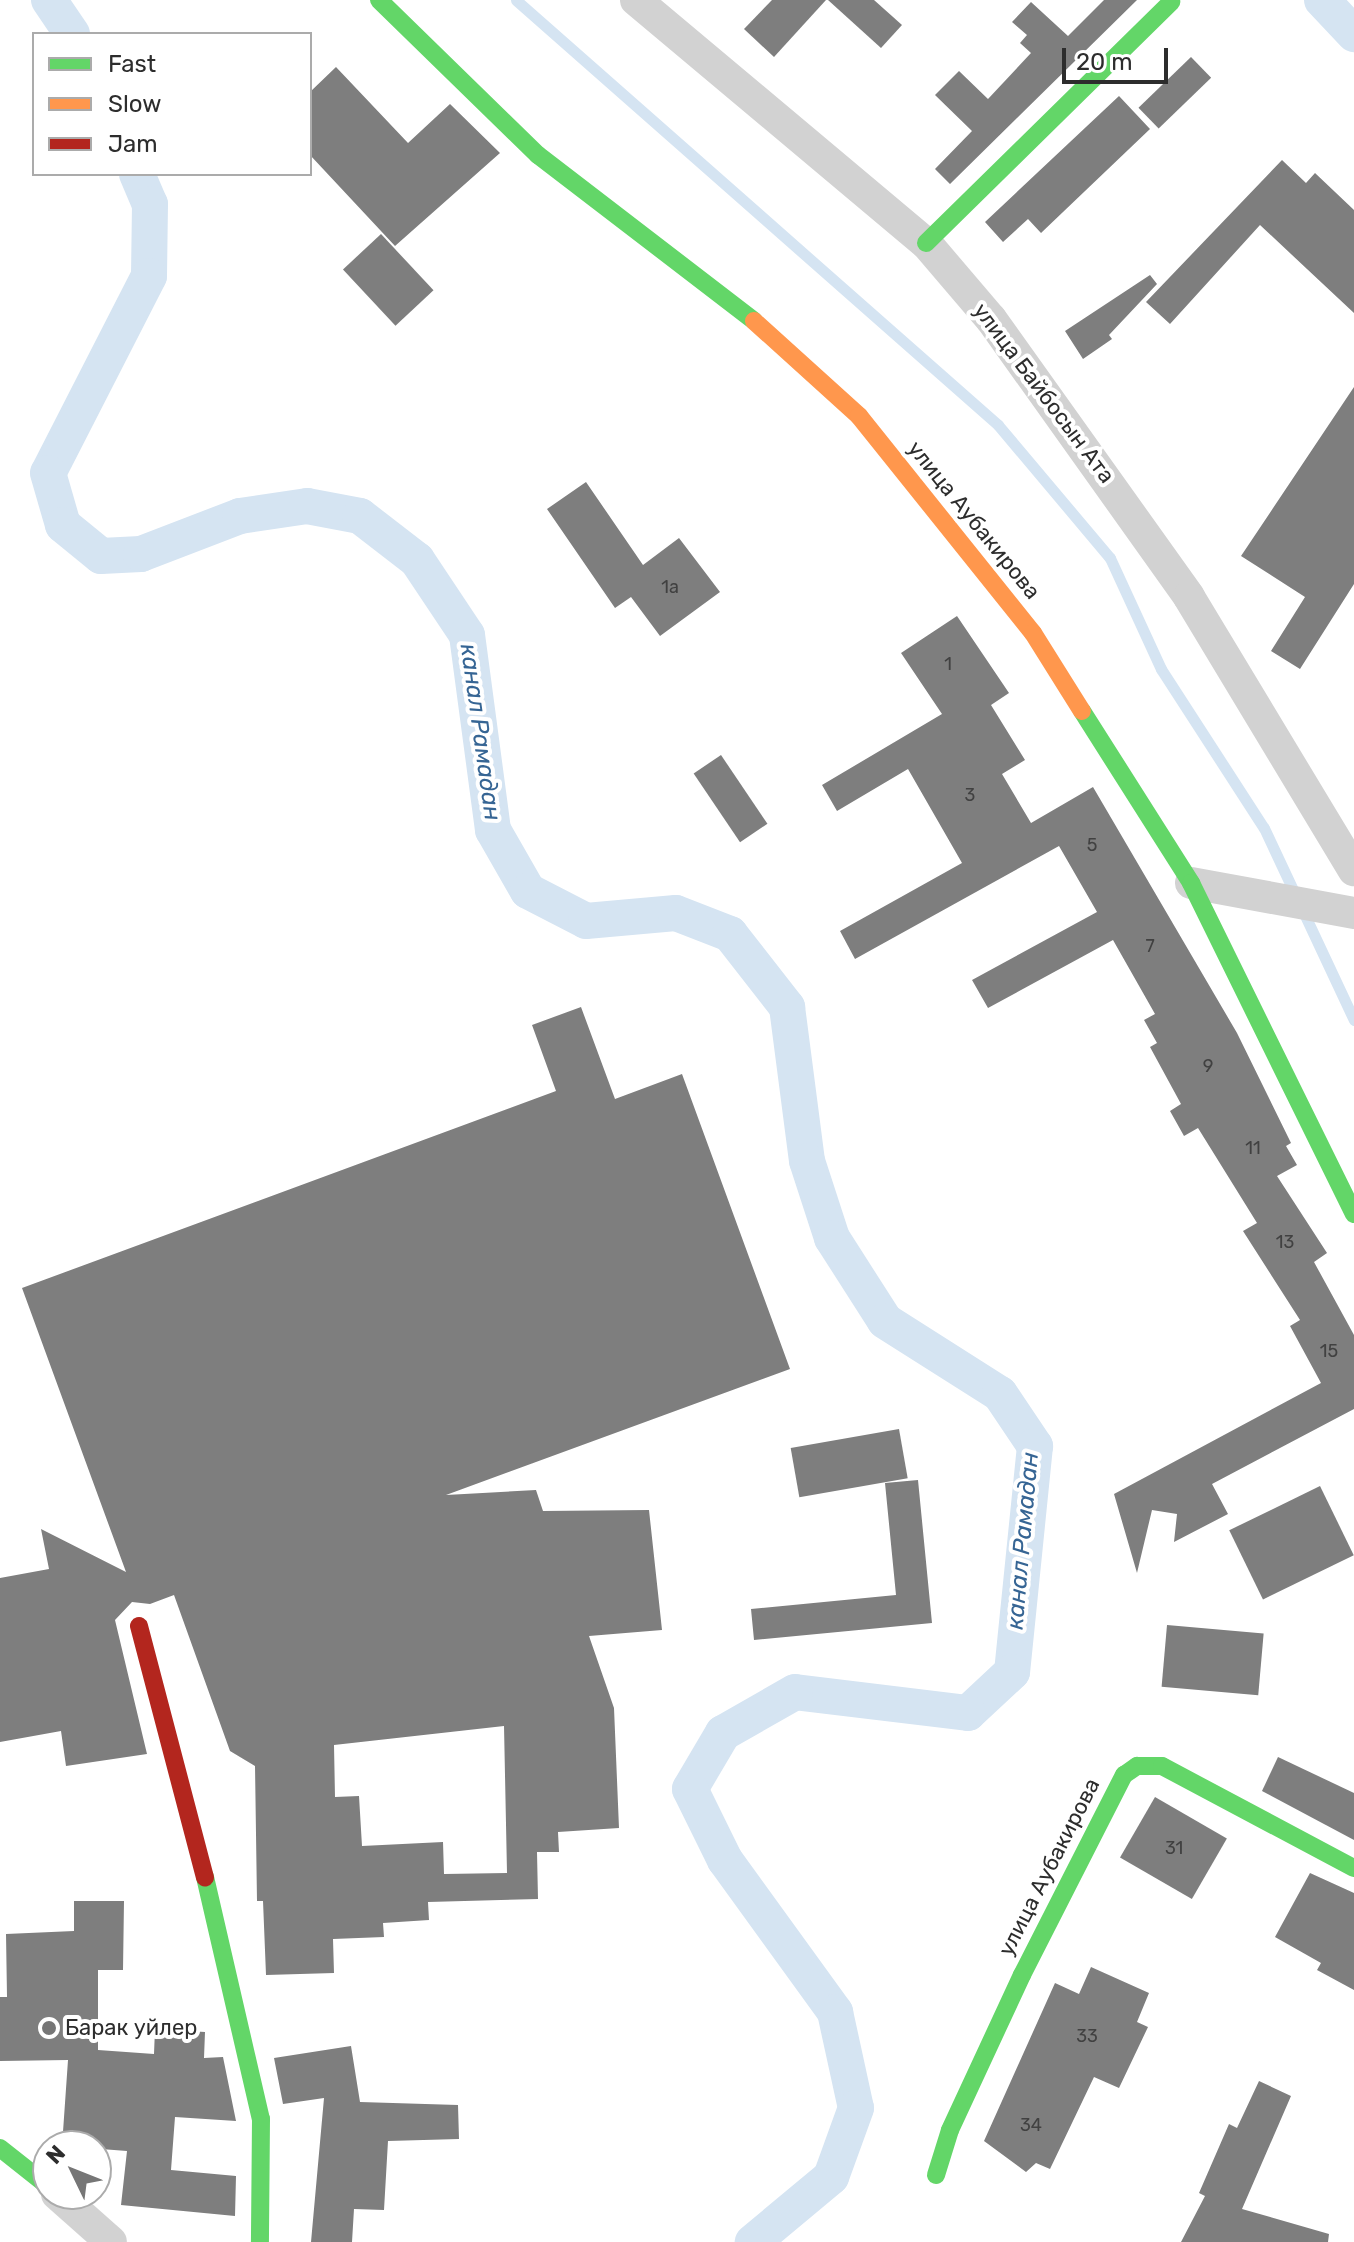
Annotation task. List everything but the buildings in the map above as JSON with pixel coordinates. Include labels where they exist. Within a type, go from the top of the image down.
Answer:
[{"type":"street","name":"улица Аубакирова","points":[[379,0],[538,155],[767,331],[859,416],[1033,633],[1191,883],[1354,1214]]},
{"type":"street","name":"улица Байбосын Ата","points":[[636,0],[926,243],[991,319],[1135,516],[1323,812],[1354,870]]},
{"type":"street","points":[[926,243],[1171,2]]},
{"type":"street","points":[[1191,883],[1345,911]]},
{"type":"street","points":[[139,1626],[213,1892],[252,2073],[261,2119],[260,2242]]},
{"type":"street","name":"улица Аубакирова","points":[[936,2175],[950,2130],[1022,1975],[1124,1775],[1137,1766],[1162,1766],[1354,1868]]},
{"type":"street","points":[[0,2148],[32,2173]]},
{"type":"street","points":[[75,2210],[111,2242]]},
{"type":"waterway","name":"канал Рамадан","points":[[49,0],[71,32]]},
{"type":"waterway","points":[[516,0],[998,425],[1110,558],[1161,669],[1264,828],[1354,1020]]},
{"type":"waterway","name":"канал Рамадан","points":[[1322,0],[1354,34]]},
{"type":"waterway","name":"канал Рамадан","points":[[138,176],[150,204],[149,276],[48,473],[63,525],[101,556],[141,554],[240,516],[307,506],[360,516],[417,560],[467,635],[493,830],[528,891],[586,921],[676,913],[730,934],[787,1007],[807,1161],[832,1238],[885,1321],[1000,1394],[1035,1446],[1012,1672],[968,1713],[795,1692],[723,1733],[690,1789],[725,1860],[835,2012],[856,2108],[831,2177],[753,2242]]},
{"type":"traffic: fast","points":[[379,0],[538,155],[754,321]]},
{"type":"traffic: fast","points":[[926,243],[1171,2]]},
{"type":"traffic: fast","points":[[1082,711],[1191,883],[1354,1214]]},
{"type":"traffic: fast","points":[[936,2175],[950,2130],[1022,1975],[1124,1775],[1137,1766],[1162,1766],[1354,1868]]},
{"type":"traffic: fast","points":[[205,1877],[261,2119],[260,2242]]},
{"type":"traffic: fast","points":[[0,2148],[32,2173]]},
{"type":"traffic: slow","points":[[754,321],[859,416],[1033,633],[1082,711]]},
{"type":"traffic: jam","points":[[139,1626],[205,1877]]},
{"type":"place","name":"Барак уйлер","points":[[49,2028]]}]
